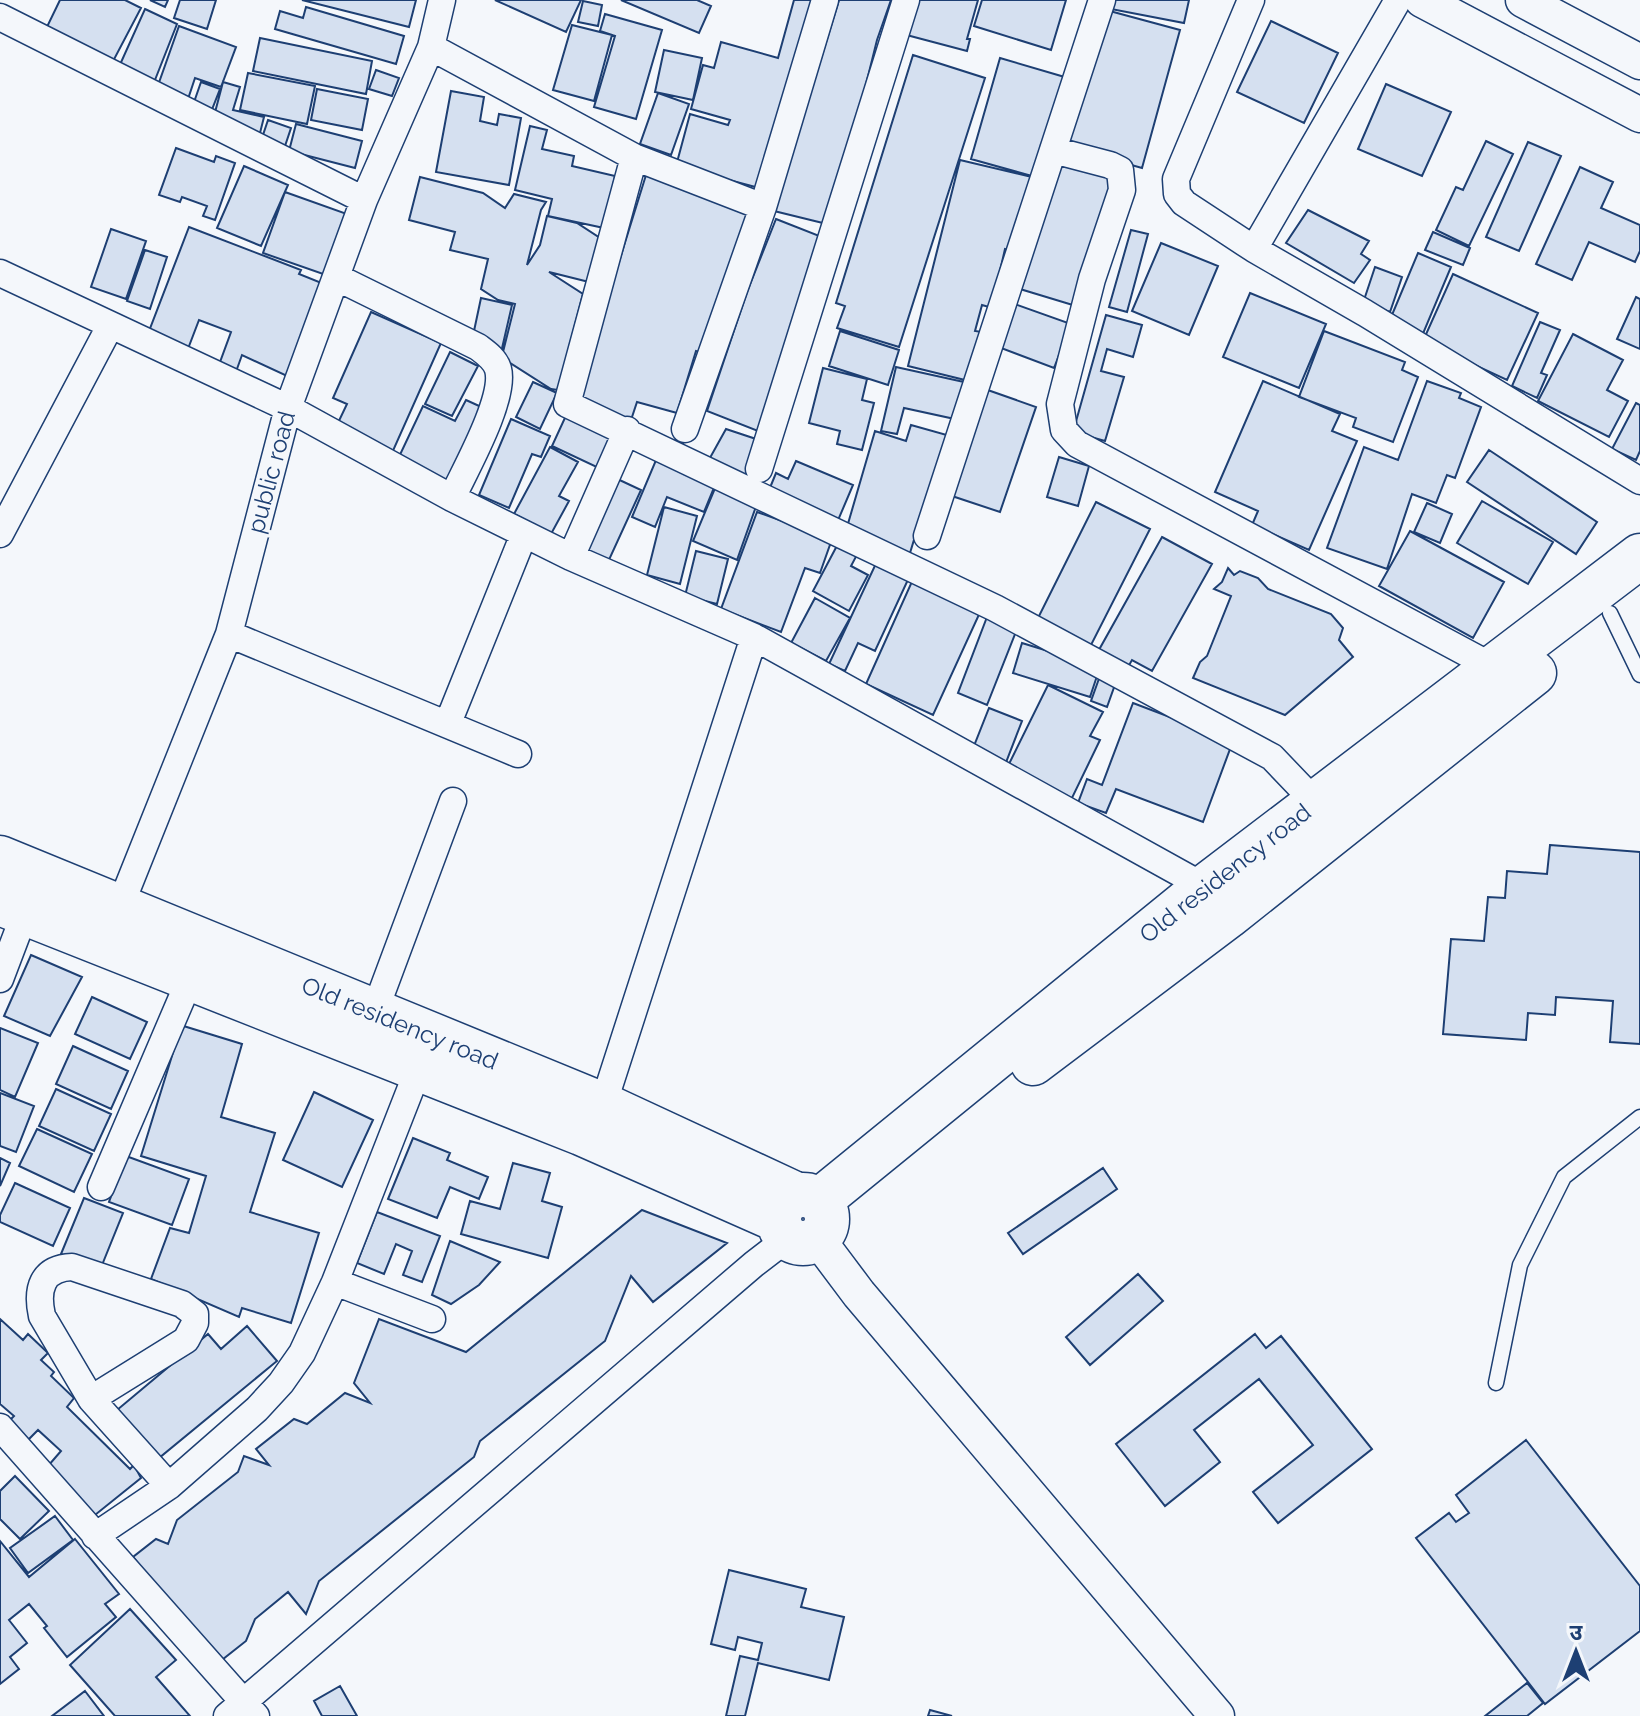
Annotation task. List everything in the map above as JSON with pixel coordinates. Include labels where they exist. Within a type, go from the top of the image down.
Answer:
[{"type":"highway","name":"Old residency road","points":[[804,1219],[1205,887],[1640,556]]},
{"type":"highway","name":"Old residency road","points":[[804,1219],[1228,916],[1625,602]]},
{"type":"highway","name":"Old residency road","points":[[0,858],[112,926],[190,979],[804,1219]]},
{"type":"highway","name":"Old residency road","points":[[12,908],[112,926],[374,1013],[603,1105],[804,1219]]},
{"type":"street","name":"public road","points":[[112,926],[229,634],[288,408],[364,200],[431,47],[442,0]]},
{"type":"street","points":[[685,429],[763,207],[825,0]]},
{"type":"street","points":[[759,469],[906,0]]},
{"type":"street","points":[[927,536],[1102,0]]},
{"type":"street","points":[[1251,0],[1176,179],[1177,194],[1184,203],[1254,249],[1640,481]]},
{"type":"street","points":[[1254,249],[1398,0]]},
{"type":"street","points":[[1422,0],[1640,115]]},
{"type":"street","points":[[1523,0],[1640,62]]},
{"type":"street","points":[[0,17],[364,200]]},
{"type":"street","points":[[431,47],[634,157],[763,207]]},
{"type":"street","points":[[1053,150],[1110,165],[1120,170],[1123,178],[1122,190],[1092,279],[1060,404],[1064,430],[1077,444],[1493,667]]},
{"type":"street","points":[[634,157],[567,404],[995,608],[1272,757],[1316,803]]},
{"type":"street","points":[[0,273],[288,408],[452,498],[571,557],[754,637],[1205,887]]},
{"type":"street","points":[[336,277],[478,347],[491,356],[498,368],[497,400],[452,498]]},
{"type":"street","points":[[0,534],[110,326]]},
{"type":"street","points":[[571,557],[627,430]]},
{"type":"street","points":[[448,723],[524,534]]},
{"type":"street","points":[[229,634],[518,754]]},
{"type":"street","points":[[603,1105],[754,637]]},
{"type":"street","points":[[374,1013],[453,801]]},
{"type":"street","points":[[0,979],[12,908]]},
{"type":"street","points":[[101,1187],[190,979]]},
{"type":"street","points":[[95,1536],[169,1486],[257,1409],[281,1383],[302,1353],[335,1282],[418,1070]]},
{"type":"street","points":[[0,1427],[242,1711],[804,1219],[859,1294],[1217,1716]]},
{"type":"street","points":[[91,1399],[186,1340],[195,1323],[195,1314],[182,1304],[72,1267],[60,1268],[52,1271],[44,1281],[39,1302],[42,1316],[91,1399],[169,1486]]},
{"type":"street","points":[[335,1282],[432,1319]]},
{"type":"lane","points":[[1625,602],[1640,675]]},
{"type":"lane","points":[[1496,1383],[1520,1265],[1564,1177],[1640,1117]]},
{"type":"building","points":[[60,0],[125,0],[141,8],[110,67],[44,33]]},
{"type":"building","points":[[150,0],[168,0],[165,7]]},
{"type":"building","points":[[180,0],[216,0],[207,29],[174,18]]},
{"type":"building","points":[[302,0],[416,0],[409,27]]},
{"type":"building","points":[[495,0],[581,0],[566,32]]},
{"type":"building","points":[[621,0],[697,0],[711,6],[699,33]]},
{"type":"building","points":[[794,0],[818,0],[763,189],[676,166],[690,114],[728,125],[730,120],[691,109],[703,65],[714,68],[721,42],[778,58]]},
{"type":"building","points":[[839,0],[891,0],[877,40],[831,225],[774,211]]},
{"type":"building","points":[[908,0],[978,0],[967,39],[970,39],[967,51],[899,33]]},
{"type":"building","points":[[982,0],[1066,0],[1051,50],[974,26]]},
{"type":"building","points":[[1113,0],[1189,0],[1184,23],[1111,9]]},
{"type":"building","points":[[583,1],[602,5],[598,26],[578,22]]},
{"type":"building","points":[[306,7],[404,36],[396,64],[275,29],[280,11],[303,18]]},
{"type":"building","points":[[145,9],[177,24],[153,85],[118,69]]},
{"type":"building","points":[[1106,10],[1180,30],[1142,168],[1067,147]]},
{"type":"building","points":[[605,14],[662,30],[636,119],[594,107],[615,36],[600,31]]},
{"type":"building","points":[[1271,21],[1338,53],[1304,123],[1237,92]]},
{"type":"building","points":[[572,25],[612,35],[594,101],[553,90]]},
{"type":"building","points":[[179,26],[236,47],[221,87],[195,78],[186,105],[156,91]]},
{"type":"building","points":[[260,38],[372,61],[366,94],[253,71]]},
{"type":"building","points":[[664,50],[702,58],[693,100],[655,92]]},
{"type":"building","points":[[913,55],[985,78],[899,347],[837,328],[845,306],[836,303]]},
{"type":"building","points":[[1000,58],[1068,78],[1039,178],[971,159]]},
{"type":"building","points":[[376,70],[399,78],[392,96],[369,89]]},
{"type":"building","points":[[248,73],[315,86],[307,124],[240,110]]},
{"type":"building","points":[[201,82],[220,89],[209,117],[192,108]]},
{"type":"building","points":[[223,82],[240,87],[233,110],[264,117],[259,137],[213,120]]},
{"type":"building","points":[[1386,84],[1451,112],[1422,176],[1358,149]]},
{"type":"building","points":[[317,89],[368,99],[362,130],[311,120]]},
{"type":"building","points":[[451,91],[484,97],[480,121],[497,125],[499,114],[521,118],[509,185],[436,172]]},
{"type":"building","points":[[658,93],[689,104],[671,155],[640,144]]},
{"type":"building","points":[[268,120],[291,128],[284,149],[261,141]]},
{"type":"building","points":[[296,124],[362,141],[355,168],[289,151]]},
{"type":"building","points":[[530,126],[547,130],[542,149],[574,156],[572,166],[615,176],[604,228],[548,216],[552,199],[515,190]]},
{"type":"building","points":[[1486,141],[1513,154],[1469,246],[1436,230],[1456,187],[1463,190]]},
{"type":"building","points":[[1528,142],[1561,156],[1519,251],[1486,237]]},
{"type":"building","points":[[176,148],[214,162],[216,156],[235,163],[215,220],[203,216],[207,206],[182,197],[180,202],[159,195]]},
{"type":"building","points":[[1056,158],[1117,179],[1076,306],[1020,289]]},
{"type":"building","points":[[960,160],[1032,177],[1013,251],[1005,249],[997,284],[996,309],[982,305],[975,331],[982,332],[969,381],[908,366]]},
{"type":"building","points":[[244,166],[288,185],[261,246],[217,228]]},
{"type":"building","points":[[1580,167],[1613,182],[1601,208],[1640,225],[1640,251],[1635,262],[1589,242],[1572,280],[1536,264]]},
{"type":"building","points":[[646,175],[750,207],[706,354],[696,351],[677,413],[637,402],[630,423],[577,397]]},
{"type":"building","points":[[420,177],[483,193],[505,208],[514,194],[546,202],[541,210],[527,265],[540,245],[547,216],[577,223],[600,238],[589,282],[549,272],[583,294],[558,390],[501,360],[515,304],[498,300],[481,289],[488,259],[450,250],[455,232],[409,220]]},
{"type":"building","points":[[285,192],[347,214],[326,275],[263,253]]},
{"type":"building","points":[[1308,210],[1369,241],[1361,254],[1370,260],[1354,283],[1286,243]]},
{"type":"building","points":[[776,219],[822,237],[763,433],[707,411],[747,292]]},
{"type":"building","points":[[189,227],[301,270],[299,274],[329,286],[287,376],[242,355],[233,380],[216,373],[231,332],[199,320],[186,354],[146,339]]},
{"type":"building","points":[[111,229],[146,241],[126,299],[91,287]]},
{"type":"building","points":[[1131,230],[1148,234],[1127,312],[1109,307]]},
{"type":"building","points":[[1433,232],[1470,248],[1463,265],[1425,250]]},
{"type":"building","points":[[1161,243],[1218,266],[1189,335],[1132,311]]},
{"type":"building","points":[[145,250],[167,257],[150,309],[127,301]]},
{"type":"building","points":[[1418,253],[1451,267],[1422,336],[1389,322]]},
{"type":"building","points":[[1375,267],[1402,277],[1390,312],[1363,303]]},
{"type":"building","points":[[1453,274],[1538,313],[1507,380],[1423,341]]},
{"type":"building","points":[[1250,293],[1326,324],[1299,388],[1223,357]]},
{"type":"building","points":[[1636,297],[1640,299],[1640,349],[1617,339]]},
{"type":"building","points":[[481,298],[512,305],[500,357],[474,331]]},
{"type":"building","points":[[1009,302],[1071,324],[1054,368],[993,345]]},
{"type":"building","points":[[371,312],[441,343],[392,453],[336,427],[347,404],[333,398]]},
{"type":"building","points":[[1106,315],[1142,325],[1133,357],[1107,349],[1101,371],[1124,377],[1105,441],[1073,432]]},
{"type":"building","points":[[1540,322],[1560,330],[1541,373],[1547,375],[1537,398],[1512,386]]},
{"type":"building","points":[[840,331],[899,350],[888,385],[829,366]]},
{"type":"building","points":[[1324,331],[1405,362],[1402,370],[1418,377],[1393,442],[1353,427],[1356,418],[1299,397]]},
{"type":"building","points":[[1573,334],[1623,360],[1607,390],[1628,401],[1609,437],[1538,401]]},
{"type":"building","points":[[450,352],[478,366],[452,416],[425,404]]},
{"type":"building","points":[[896,367],[973,384],[964,421],[904,408],[897,434],[881,431]]},
{"type":"building","points":[[823,368],[867,379],[862,400],[874,403],[862,450],[837,444],[840,431],[809,423]]},
{"type":"building","points":[[1263,381],[1340,414],[1332,431],[1357,441],[1309,550],[1252,525],[1258,511],[1215,492]]},
{"type":"building","points":[[1427,381],[1461,393],[1459,398],[1481,407],[1455,478],[1447,475],[1436,503],[1412,494],[1387,569],[1327,548],[1364,447],[1398,460]]},
{"type":"building","points":[[533,382],[557,393],[540,429],[516,417]]},
{"type":"building","points":[[982,388],[1036,407],[1000,512],[946,494]]},
{"type":"building","points":[[466,400],[488,410],[451,487],[397,461],[423,406],[455,421]]},
{"type":"building","points":[[1636,403],[1640,405],[1640,451],[1636,460],[1612,449]]},
{"type":"building","points":[[569,409],[621,432],[603,470],[552,446]]},
{"type":"building","points":[[511,419],[550,436],[541,457],[532,454],[509,508],[479,495]]},
{"type":"building","points":[[911,425],[954,437],[936,467],[910,553],[845,534],[875,431],[906,441]]},
{"type":"building","points":[[726,429],[765,442],[746,484],[706,465]]},
{"type":"building","points":[[550,447],[578,462],[559,496],[569,501],[551,534],[514,514]]},
{"type":"building","points":[[1489,450],[1597,522],[1576,554],[1467,482]]},
{"type":"building","points":[[659,453],[718,478],[704,512],[667,497],[655,527],[632,517]]},
{"type":"building","points":[[1059,457],[1089,466],[1078,506],[1047,497]]},
{"type":"building","points":[[796,461],[853,485],[836,525],[767,495],[776,473],[788,479]]},
{"type":"building","points":[[611,476],[641,490],[608,562],[577,549]]},
{"type":"building","points":[[718,481],[759,498],[737,560],[693,541]]},
{"type":"building","points":[[1482,501],[1553,542],[1528,584],[1457,543]]},
{"type":"building","points":[[1096,502],[1150,529],[1090,647],[1037,620]]},
{"type":"building","points":[[1427,503],[1452,514],[1440,543],[1414,532]]},
{"type":"building","points":[[664,507],[697,516],[680,584],[647,575]]},
{"type":"building","points":[[757,512],[832,539],[820,573],[805,568],[781,632],[721,609]]},
{"type":"building","points":[[1410,531],[1504,582],[1473,638],[1379,586]]},
{"type":"building","points":[[1162,537],[1212,564],[1152,671],[1132,660],[1124,674],[1095,657]]},
{"type":"building","points":[[840,540],[859,551],[851,566],[868,575],[849,611],[813,591]]},
{"type":"building","points":[[696,551],[728,559],[717,604],[685,596]]},
{"type":"building","points":[[879,557],[912,571],[875,651],[858,643],[845,671],[829,664]]},
{"type":"building","points":[[1228,568],[1234,575],[1240,571],[1258,578],[1268,589],[1331,614],[1343,628],[1339,640],[1353,657],[1285,715],[1193,678],[1200,662],[1207,656],[1231,596],[1214,589],[1222,582]]},
{"type":"building","points":[[914,577],[982,608],[933,715],[866,684]]},
{"type":"building","points":[[815,598],[850,618],[826,661],[791,643]]},
{"type":"building","points":[[987,617],[1017,629],[987,705],[958,693]]},
{"type":"building","points":[[1022,643],[1100,667],[1090,697],[1013,673]]},
{"type":"building","points":[[1101,673],[1117,679],[1107,707],[1091,701]]},
{"type":"building","points":[[1048,685],[1103,712],[1090,736],[1100,740],[1071,800],[1007,768]]},
{"type":"building","points":[[1133,703],[1233,741],[1203,822],[1116,789],[1106,813],[1078,803],[1087,779],[1102,785]]},
{"type":"building","points":[[989,708],[1022,721],[1005,765],[972,751]]},
{"type":"building","points":[[1550,845],[1640,852],[1640,1044],[1610,1042],[1613,1001],[1556,997],[1555,1015],[1528,1013],[1526,1040],[1443,1034],[1451,939],[1484,941],[1488,897],[1505,898],[1507,871],[1547,874]]},
{"type":"building","points":[[31,955],[82,977],[50,1036],[4,1016]]},
{"type":"building","points":[[92,997],[147,1022],[130,1059],[75,1034]]},
{"type":"building","points":[[177,1024],[242,1044],[221,1117],[275,1133],[250,1212],[319,1233],[291,1323],[242,1308],[239,1317],[151,1279],[170,1228],[189,1233],[206,1176],[141,1156],[175,1046]]},
{"type":"building","points":[[0,1028],[38,1043],[15,1097],[0,1090]]},
{"type":"building","points":[[73,1046],[128,1071],[111,1109],[56,1084]]},
{"type":"building","points":[[56,1089],[111,1114],[94,1151],[39,1126]]},
{"type":"building","points":[[314,1092],[373,1120],[342,1187],[283,1160]]},
{"type":"building","points":[[0,1093],[34,1106],[16,1152],[0,1146]]},
{"type":"building","points":[[37,1129],[92,1154],[74,1192],[19,1166]]},
{"type":"building","points":[[413,1138],[450,1153],[447,1160],[488,1177],[479,1199],[450,1187],[437,1218],[388,1199]]},
{"type":"building","points":[[126,1156],[189,1179],[172,1225],[109,1202]]},
{"type":"building","points":[[0,1158],[10,1163],[0,1186]]},
{"type":"building","points":[[513,1163],[550,1173],[542,1201],[562,1207],[548,1258],[461,1234],[470,1201],[500,1209]]},
{"type":"building","points":[[1103,1168],[1117,1189],[1023,1254],[1008,1233]]},
{"type":"building","points":[[15,1183],[70,1208],[53,1246],[0,1222],[0,1215]]},
{"type":"building","points":[[84,1198],[123,1213],[100,1270],[61,1254]]},
{"type":"building","points":[[642,1210],[727,1243],[653,1302],[631,1276],[605,1341],[480,1441],[474,1457],[319,1581],[306,1614],[288,1592],[255,1619],[246,1641],[218,1663],[133,1557],[156,1539],[168,1544],[177,1520],[238,1472],[244,1456],[269,1465],[256,1449],[294,1419],[307,1424],[345,1393],[370,1403],[354,1383],[379,1319],[466,1352]]},
{"type":"building","points":[[377,1212],[440,1236],[422,1282],[403,1275],[412,1251],[396,1244],[384,1274],[357,1263]]},
{"type":"building","points":[[450,1241],[500,1262],[479,1285],[451,1304],[432,1295]]},
{"type":"building","points":[[1138,1274],[1163,1301],[1090,1365],[1066,1337]]},
{"type":"building","points":[[0,1319],[23,1340],[28,1334],[48,1353],[41,1360],[54,1372],[51,1376],[74,1398],[67,1407],[130,1469],[134,1465],[141,1478],[95,1515],[48,1466],[61,1451],[38,1430],[28,1440],[8,1422],[14,1416],[0,1404]]},
{"type":"building","points":[[247,1326],[277,1361],[159,1458],[117,1410],[208,1334],[221,1349]]},
{"type":"building","points":[[1255,1334],[1266,1348],[1281,1336],[1372,1449],[1278,1523],[1253,1492],[1313,1445],[1259,1379],[1194,1430],[1220,1462],[1165,1506],[1116,1444]]},
{"type":"building","points":[[1526,1440],[1640,1586],[1640,1631],[1545,1704],[1416,1538],[1449,1513],[1456,1522],[1469,1513],[1456,1495]]},
{"type":"building","points":[[15,1476],[49,1511],[20,1539],[0,1519],[0,1491]]},
{"type":"building","points":[[55,1516],[73,1540],[28,1573],[10,1548]]},
{"type":"building","points":[[75,1539],[119,1594],[105,1604],[116,1617],[67,1657],[29,1604],[9,1620],[27,1643],[10,1657],[19,1669],[0,1684],[0,1541],[29,1577]]},
{"type":"building","points":[[729,1570],[806,1589],[801,1607],[844,1617],[829,1680],[758,1663],[745,1716],[726,1716],[740,1656],[758,1660],[762,1643],[738,1637],[735,1650],[711,1644]]},
{"type":"building","points":[[130,1609],[176,1660],[156,1677],[190,1716],[115,1716],[70,1665]]},
{"type":"building","points":[[1527,1683],[1543,1703],[1527,1716],[1485,1716]]},
{"type":"building","points":[[340,1686],[357,1716],[322,1716],[314,1701]]},
{"type":"building","points":[[85,1691],[104,1716],[52,1716]]},
{"type":"building","points":[[930,1710],[952,1716],[928,1716]]}]
